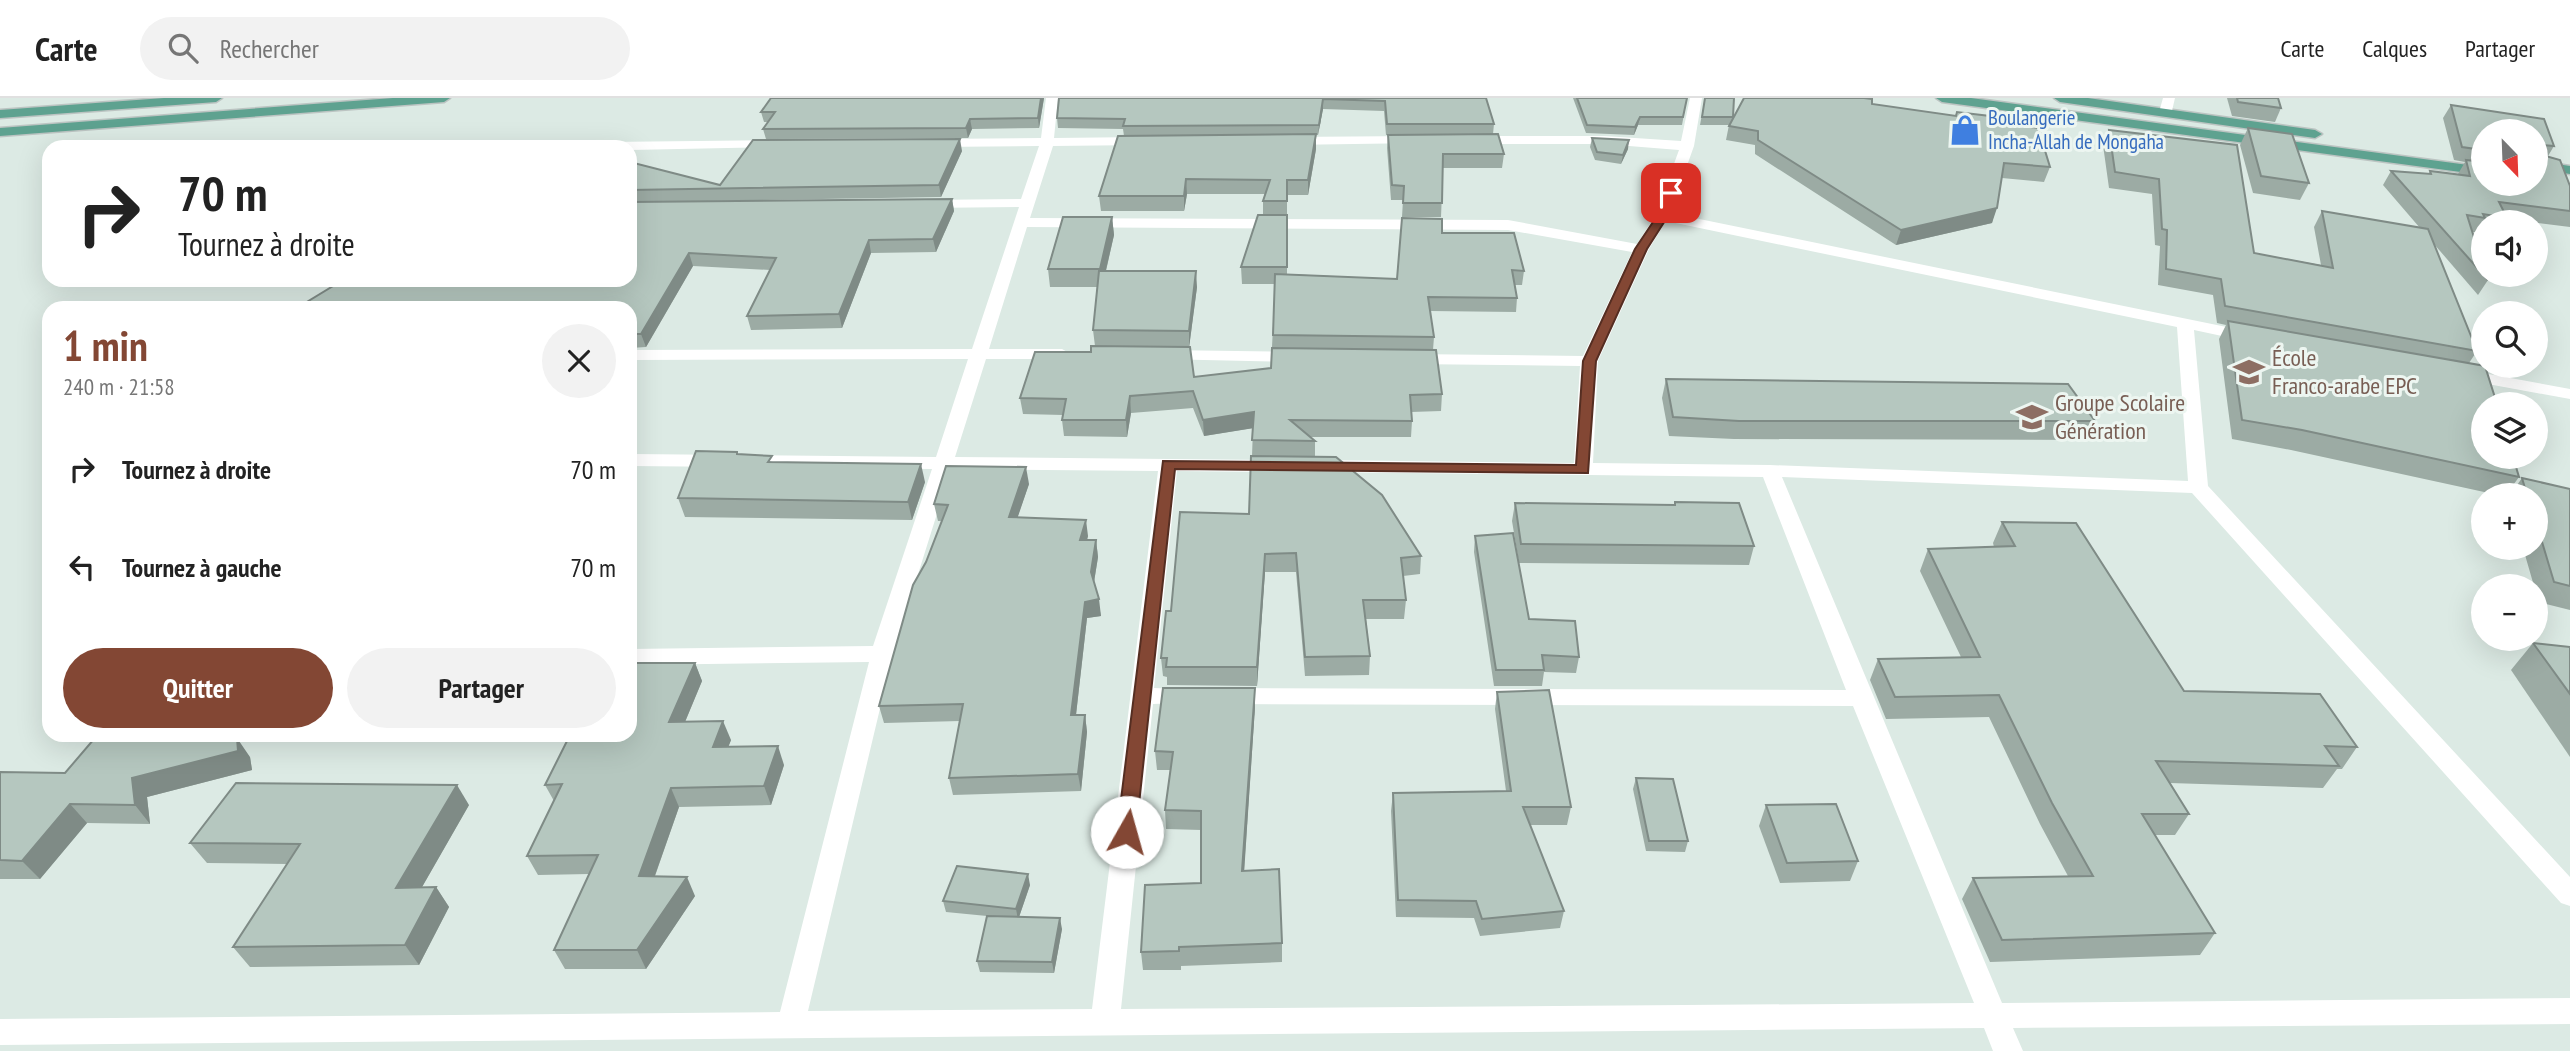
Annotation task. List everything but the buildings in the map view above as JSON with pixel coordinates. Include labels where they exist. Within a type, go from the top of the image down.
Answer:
[{"type":"main road","points":[[0,114],[216,98]]},
{"type":"main road","points":[[0,132],[444,98]]},
{"type":"main road","points":[[1942,98],[2471,169]]},
{"type":"main road","points":[[2060,98],[2167,105],[2471,156]]},
{"type":"main road","points":[[2548,167],[2570,170]]},
{"type":"main road","points":[[2548,180],[2570,183]]},
{"type":"street","points":[[791,1023],[882,654],[1047,142],[1052,98]]},
{"type":"street","points":[[1583,470],[1589,361],[1641,249],[1662,216],[1687,146],[1696,98]]},
{"type":"street","points":[[1270,141],[1437,140]]},
{"type":"street","points":[[1465,140],[1604,140],[1687,146]]},
{"type":"street","points":[[921,143],[1158,141]]},
{"type":"street","points":[[637,146],[796,144]]},
{"type":"street","points":[[904,205],[1024,213],[1508,225],[1641,249]]},
{"type":"street","points":[[1662,216],[2185,326],[2268,340]]},
{"type":"street","points":[[2185,326],[2198,487],[2570,895]]},
{"type":"street","points":[[637,355],[979,352],[1076,354]]},
{"type":"street","points":[[1146,355],[1312,357]]},
{"type":"street","points":[[1395,359],[1589,361]]},
{"type":"street","points":[[2446,372],[2570,394]]},
{"type":"street","points":[[637,460],[1770,471],[2198,487]]},
{"type":"street","points":[[1105,1023],[1168,464]]},
{"type":"street","points":[[1770,471],[2008,1051]]},
{"type":"street","points":[[637,657],[882,654]]},
{"type":"street","points":[[1142,696],[1861,698]]},
{"type":"street","points":[[0,1032],[791,1023],[2570,1012]]},
{"type":"place","name":"Boulangerie Incha-Allah de Mongaha","points":[[1965,130]]},
{"type":"place","name":"École Franco-arabe EPC","points":[[2249,372]]},
{"type":"place","name":"Groupe Scolaire Génération","points":[[2032,417]]},
{"type":"route","points":[[1127,832],[1168,464],[1583,470],[1589,361],[1641,249],[1662,216],[1671,193]]}]
